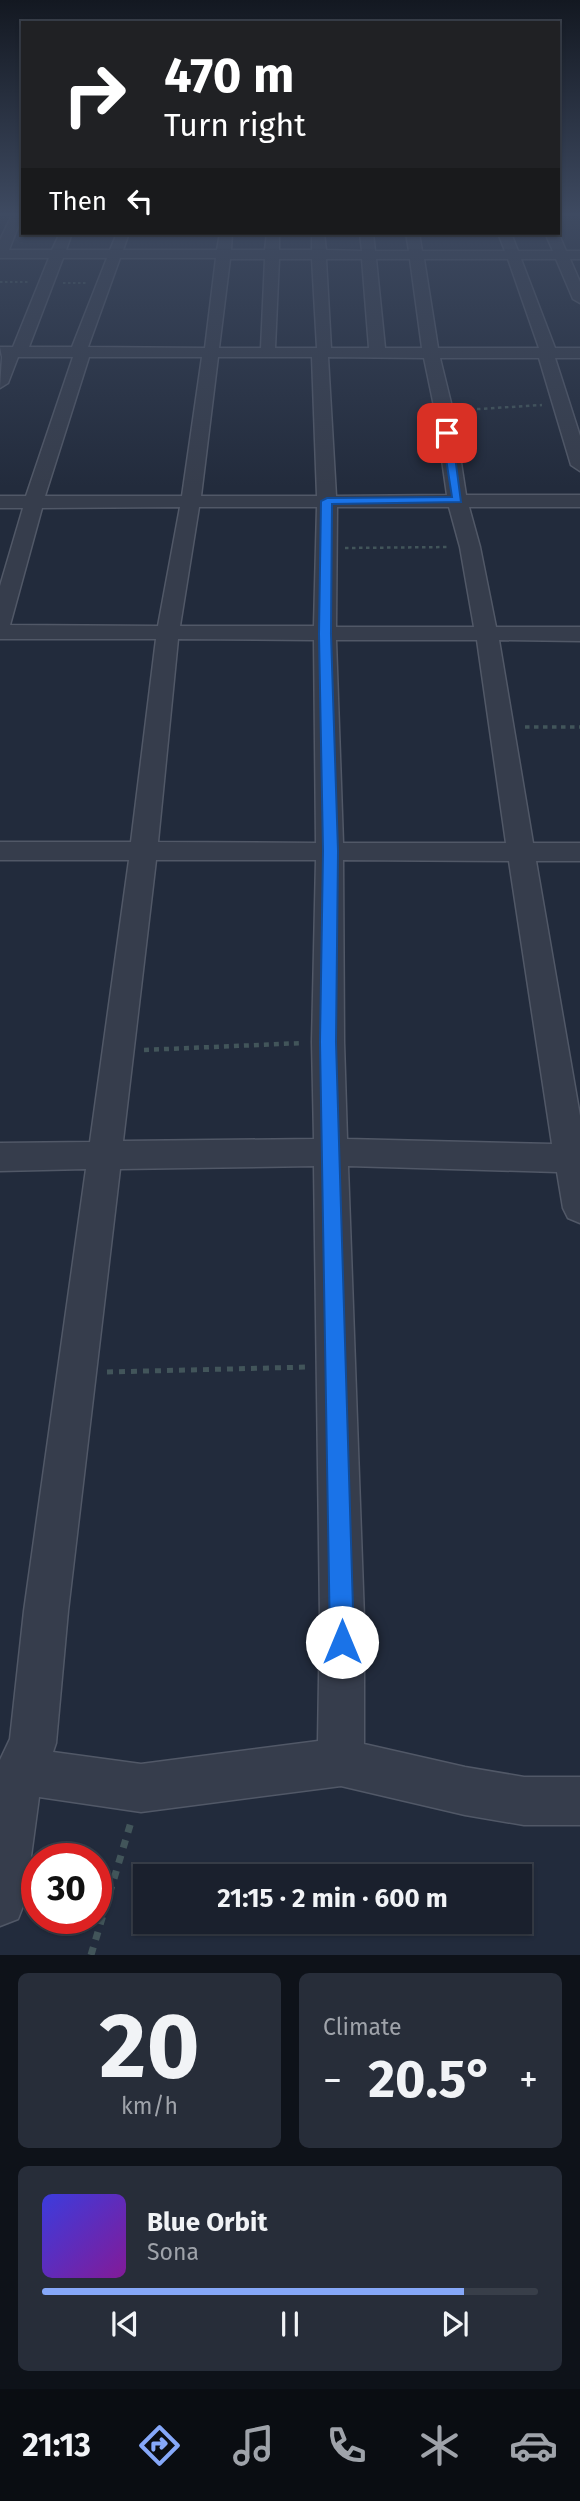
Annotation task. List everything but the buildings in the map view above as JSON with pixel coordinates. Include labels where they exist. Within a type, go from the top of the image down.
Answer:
[{"type":"street","points":[[0,383],[8,349],[31,304]]},
{"type":"street","points":[[0,624],[34,502],[98,304]]},
{"type":"street","points":[[0,1901],[19,1770],[33,1742],[39,1664],[143,858],[168,633],[191,500],[217,304]]},
{"type":"street","points":[[268,347],[270,304]]},
{"type":"street","points":[[320,304],[327,501],[325,634],[330,859],[328,1042],[342,1618],[341,1762]]},
{"type":"street","points":[[373,304],[377,348]]},
{"type":"street","points":[[425,304],[457,500],[470,547],[487,635],[522,860],[576,1159],[580,1208]]},
{"type":"street","points":[[530,304],[580,465]]},
{"type":"street","points":[[212,350],[268,347],[431,351]]},
{"type":"street","points":[[546,351],[580,348]]},
{"type":"street","points":[[8,349],[580,353]]},
{"type":"street","points":[[0,502],[580,501]]},
{"type":"street","points":[[0,632],[580,634]]},
{"type":"street","points":[[0,851],[143,858],[522,860],[580,868]]},
{"type":"street","points":[[522,860],[580,852]]},
{"type":"street","points":[[0,866],[143,858]]},
{"type":"street","points":[[0,1157],[330,1152],[576,1159]]},
{"type":"street","points":[[19,1770],[141,1788],[341,1762],[465,1791],[524,1801],[580,1801]]},
{"type":"path","points":[[444,411],[560,404]]},
{"type":"path","points":[[326,548],[470,547]]},
{"type":"path","points":[[501,728],[580,727]]},
{"type":"path","points":[[117,1051],[328,1042]]},
{"type":"path","points":[[75,1373],[334,1366]]},
{"type":"path","points":[[91,1955],[141,1788]]},
{"type":"route","points":[[342,1642],[328,1042],[330,851],[325,634],[327,501],[457,500],[447,433]]}]
